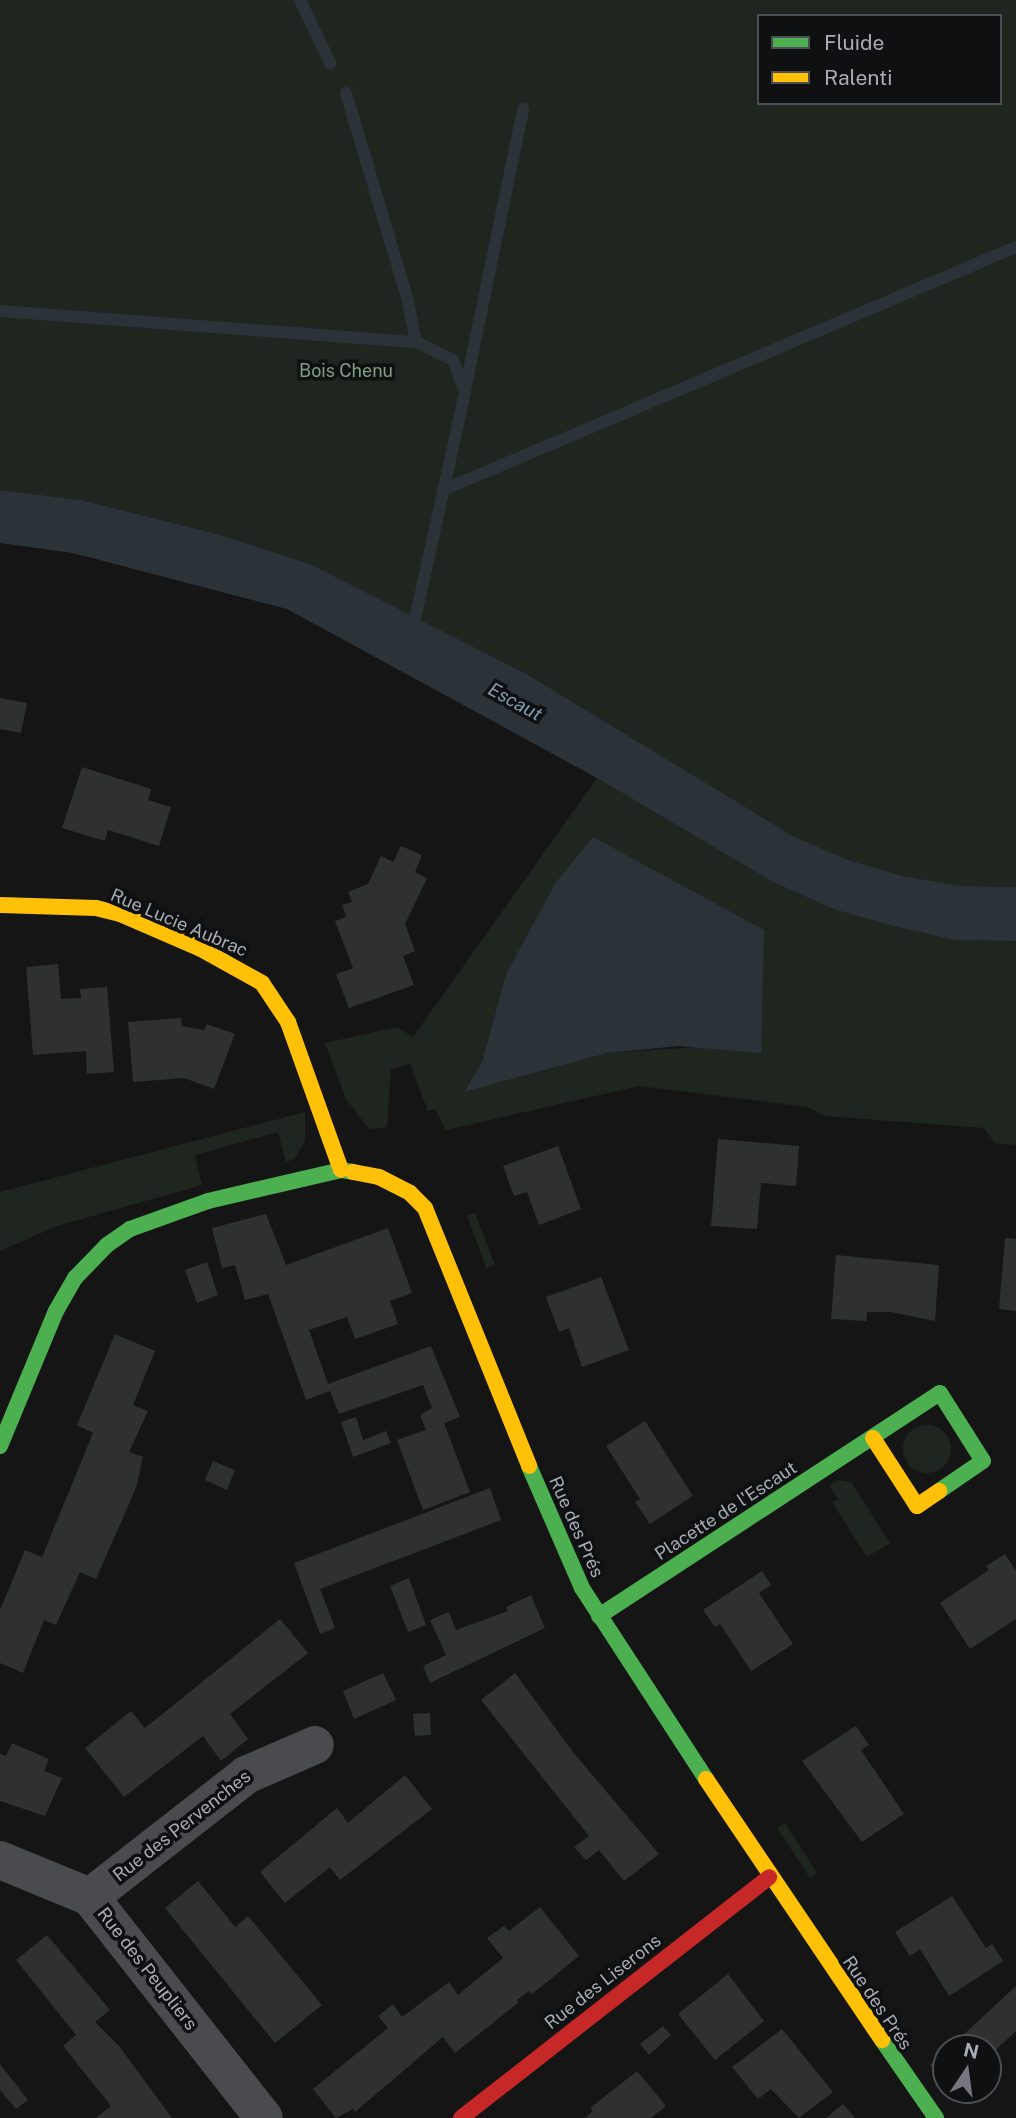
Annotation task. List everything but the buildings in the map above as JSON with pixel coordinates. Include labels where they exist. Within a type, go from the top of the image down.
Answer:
[{"type":"street","name":"Rue Lucie Aubrac","points":[[0,905],[96,908],[120,914],[201,949],[262,983],[289,1022],[341,1170]]},
{"type":"street","name":"Rue des Prés","points":[[0,1446],[56,1311],[75,1278],[107,1245],[130,1229],[174,1211],[341,1170],[396,1183],[425,1208],[444,1247],[561,1547],[599,1616],[769,1877],[936,2118]]},
{"type":"street","name":"Placette de l'Escaut","points":[[599,1616],[940,1394],[983,1461],[917,1506],[873,1438]]},
{"type":"street","name":"Rue des Pervenches","points":[[90,1897],[246,1775],[314,1745]]},
{"type":"street","name":"Rue des Peupliers","points":[[0,1860],[90,1897],[264,2118]]},
{"type":"street","name":"Rue des Liserons","points":[[461,2118],[769,1877]]},
{"type":"green space","name":"Bois Chenu","points":[[0,0],[1016,0],[1016,887],[961,886],[903,876],[848,860],[793,836],[525,673],[310,564],[221,535],[81,500],[0,490]]},
{"type":"green space","points":[[597,778],[771,881],[833,909],[955,940],[1016,941],[1016,1145],[995,1143],[984,1128],[824,1116],[808,1107],[639,1086],[446,1130],[435,1109],[428,1111],[410,1064],[391,1069],[387,1127],[369,1129],[346,1099],[325,1043],[397,1027],[413,1037]],"holes":[[[593,837],[764,931],[712,1046],[607,1053],[464,1092],[482,1062],[506,974],[556,882]]]},
{"type":"green space","points":[[305,1112],[305,1141],[294,1159],[286,1162],[278,1132],[195,1155],[202,1185],[57,1226],[0,1251],[0,1192]]},
{"type":"green space","points":[[475,1213],[495,1265],[486,1268],[467,1215]]},
{"type":"green space","points":[[927,1425],[944,1432],[951,1449],[944,1466],[927,1473],[910,1466],[903,1449],[910,1432]]},
{"type":"green space","points":[[838,1480],[851,1482],[890,1543],[867,1557],[832,1502],[838,1499],[829,1486]]},
{"type":"green space","points":[[785,1823],[817,1873],[810,1878],[777,1828]]},
{"type":"water","name":"Escaut","points":[[0,490],[81,500],[221,535],[310,564],[525,673],[793,836],[848,860],[903,876],[961,886],[1016,887],[1016,941],[955,940],[894,926],[833,909],[771,881],[597,778],[287,609],[73,553],[0,543]]},
{"type":"water","points":[[593,837],[764,930],[761,1053],[679,1046],[607,1053],[464,1092],[482,1062],[506,974],[556,882]]},
{"type":"waterway","points":[[300,0],[330,63]]},
{"type":"waterway","points":[[346,93],[407,297],[416,342],[453,360],[465,392],[412,633]]},
{"type":"waterway","points":[[465,390],[523,109]]},
{"type":"waterway","points":[[443,490],[1016,247]]},
{"type":"waterway","points":[[0,311],[416,342]]},
{"type":"traffic: fast","points":[[0,1446],[56,1311],[75,1278],[107,1245],[130,1229],[208,1201],[341,1170],[353,1172]]},
{"type":"traffic: fast","points":[[599,1616],[940,1393],[983,1461],[939,1491]]},
{"type":"traffic: fast","points":[[529,1466],[582,1588],[706,1779]]},
{"type":"traffic: fast","points":[[882,2040],[936,2118]]},
{"type":"traffic: slow","points":[[0,905],[96,908],[120,914],[201,949],[262,983],[288,1022],[341,1170]]},
{"type":"traffic: slow","points":[[353,1172],[379,1177],[410,1193],[425,1208],[529,1466]]},
{"type":"traffic: slow","points":[[873,1438],[917,1506],[939,1491]]},
{"type":"traffic: slow","points":[[706,1779],[882,2040]]},
{"type":"traffic: jam","points":[[461,2118],[769,1877]]}]
